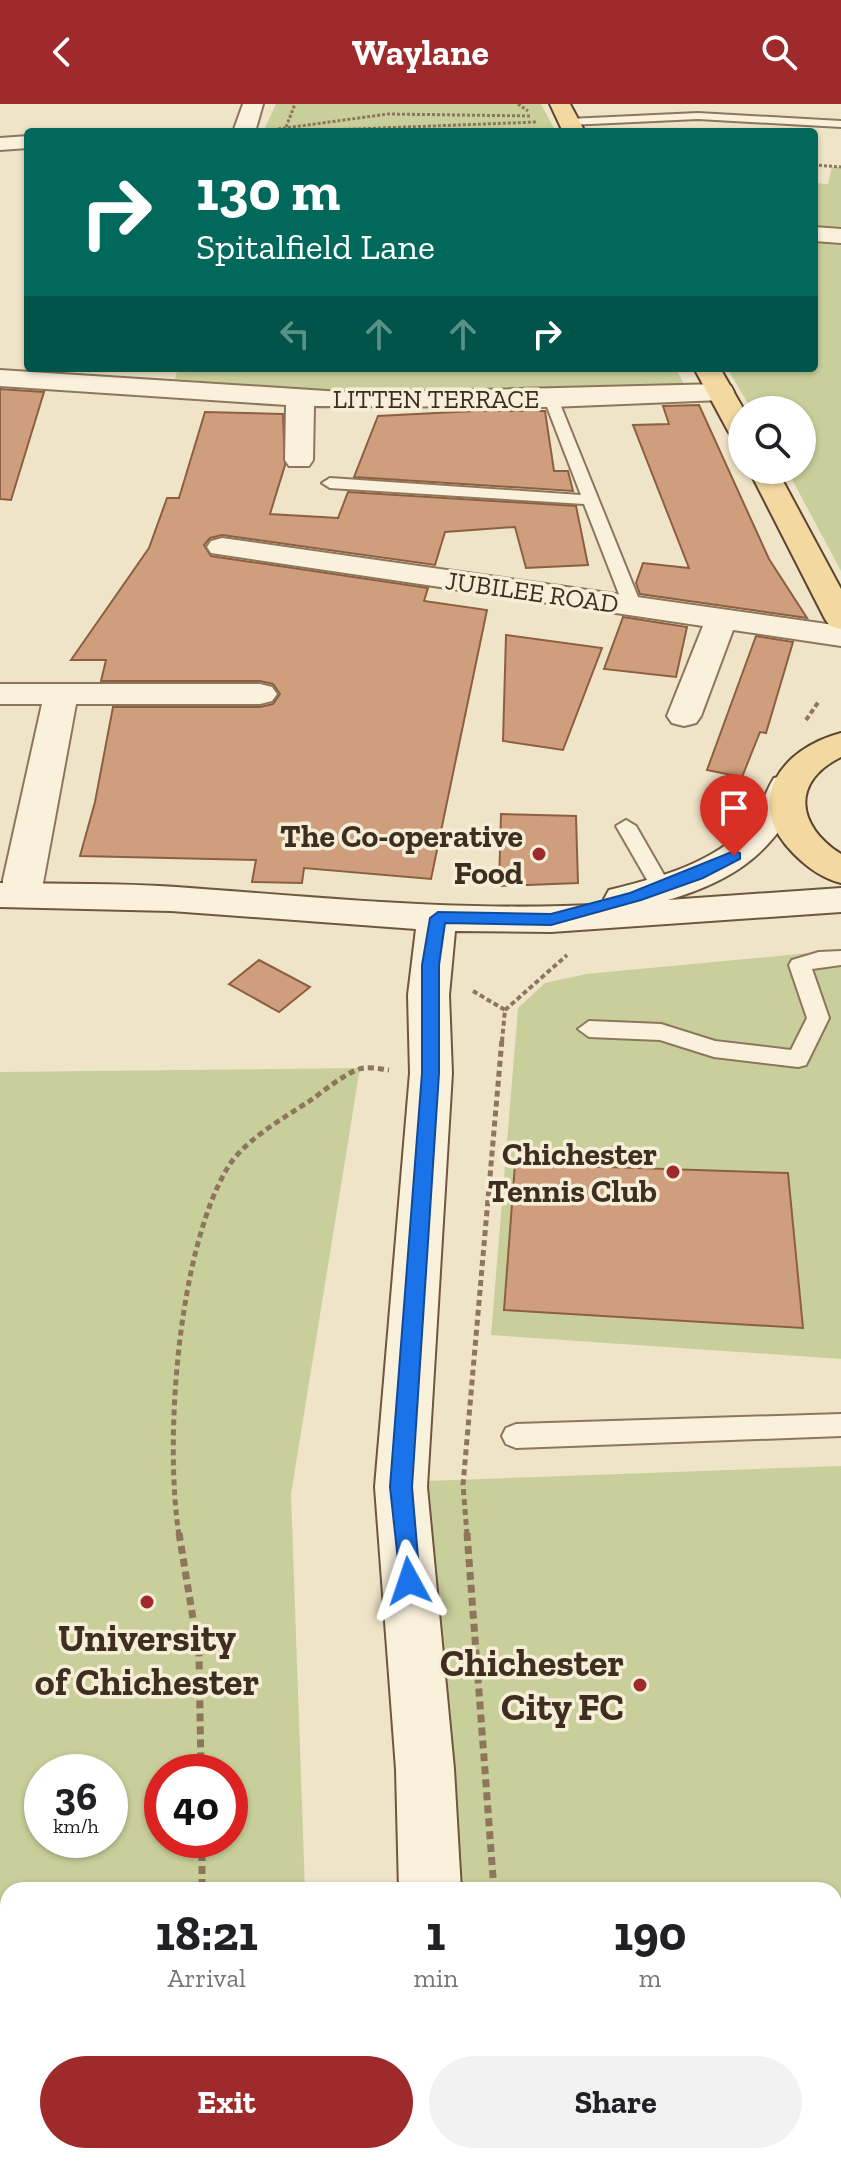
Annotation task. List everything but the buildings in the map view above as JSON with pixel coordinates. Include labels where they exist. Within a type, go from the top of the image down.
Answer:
[{"type":"main road","points":[[709,372],[728,405]]},
{"type":"main road","points":[[770,484],[841,619]]},
{"type":"main road","points":[[841,715],[831,734],[796,775],[787,816],[805,846],[841,871]]},
{"type":"main road","points":[[796,775],[841,744]]},
{"type":"street","points":[[245,128],[253,104]]},
{"type":"street","points":[[0,144],[24,142]]},
{"type":"street","points":[[818,234],[841,236]]},
{"type":"street","name":"LITTEN TERRACE","points":[[0,378],[155,377],[300,397],[357,401],[551,399],[721,392]]},
{"type":"street","points":[[299,460],[300,397]]},
{"type":"street","name":"JUBILEE ROAD","points":[[222,547],[841,636]]},
{"type":"street","points":[[684,716],[721,620]]},
{"type":"street","points":[[0,694],[260,694]]},
{"type":"street","points":[[11,894],[22,880],[61,694]]},
{"type":"street","points":[[563,934],[661,887],[697,874],[743,849],[765,828],[796,775]]},
{"type":"street","points":[[11,894],[171,899],[434,941],[563,934],[841,900]]},
{"type":"street","points":[[430,1882],[425,1769],[401,1487],[431,1073],[434,941]]},
{"type":"lane","points":[[568,119],[716,117],[841,124]]},
{"type":"lane","points":[[551,399],[633,607]]},
{"type":"lane","points":[[330,483],[591,500]]},
{"type":"lane","points":[[626,826],[661,887]]},
{"type":"lane","points":[[589,1029],[661,1032],[714,1049],[798,1059],[818,1018],[800,965],[819,959],[841,958]]},
{"type":"lane","points":[[516,1436],[841,1425]]},
{"type":"path","points":[[286,127],[295,104]]},
{"type":"path","points":[[414,113],[418,126]]},
{"type":"path","points":[[283,128],[414,113],[537,116]]},
{"type":"path","points":[[369,128],[541,121]]},
{"type":"path","points":[[818,165],[841,167]]},
{"type":"path","points":[[493,1882],[463,1485],[505,1010],[563,934]]},
{"type":"path","points":[[434,941],[505,1010]]},
{"type":"path","points":[[201,1754],[199,1655],[175,1508],[171,1452],[173,1411],[191,1278],[208,1208],[219,1181],[242,1151],[282,1117],[360,1068],[431,1073]]},
{"type":"path","points":[[202,1858],[202,1882]]},
{"type":"green space","points":[[276,104],[541,104],[554,128],[265,128]]},
{"type":"green space","points":[[832,167],[841,167],[841,230],[818,227],[818,183],[828,184]]},
{"type":"green space","points":[[818,239],[841,241],[841,571],[794,484],[816,484],[816,396],[744,396],[729,372],[818,372]]},
{"type":"green space","points":[[177,372],[678,372],[686,389],[368,394],[175,379]]},
{"type":"green space","name":"Chichester Tennis Club","points":[[841,950],[841,1359],[491,1335],[518,1008],[545,983],[586,974]]},
{"type":"green space","name":"University of Chichester","points":[[360,1068],[291,1494],[305,1882],[0,1882],[0,1072]]},
{"type":"green space","name":"Chichester City FC","points":[[841,1466],[841,1882],[449,1882],[427,1481]]},
{"type":"place","name":"The Co-operative Food","points":[[539,854]]},
{"type":"place","name":"Chichester Tennis Club","points":[[673,1172]]},
{"type":"place","name":"University of Chichester","points":[[147,1602]]},
{"type":"place","name":"Chichester City FC","points":[[640,1685]]},
{"type":"route","points":[[409,1581],[401,1487],[431,1073],[428,1018],[431,965],[438,918],[551,920],[636,896],[697,874],[734,856]]}]
